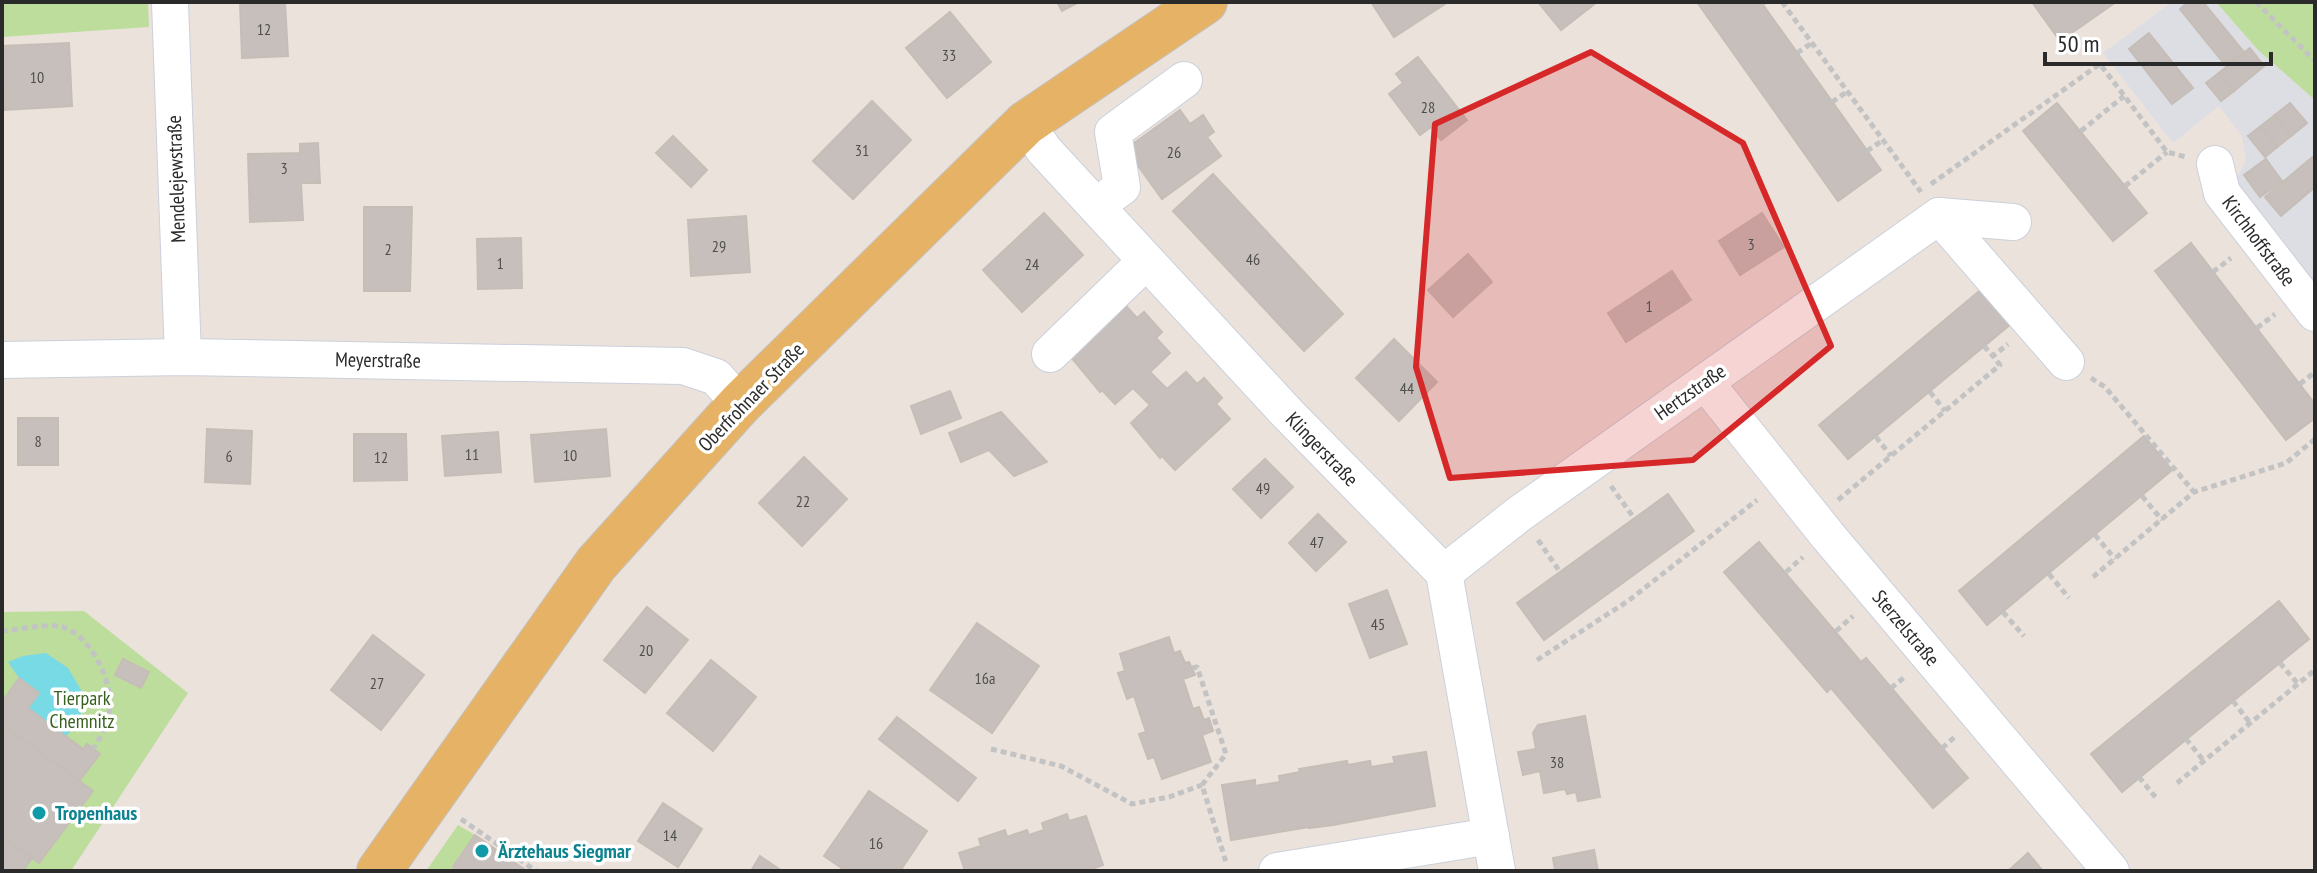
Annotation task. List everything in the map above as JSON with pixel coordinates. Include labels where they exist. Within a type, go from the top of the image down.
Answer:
[{"type":"main road","name":"Oberfrohnaer Straße","points":[[379,871],[596,564],[740,404],[1026,123],[1205,2]]},
{"type":"street","name":"Mendelejewstraße","points":[[170,2],[183,357]]},
{"type":"street","points":[[1096,206],[1122,187],[1113,132],[1184,80]]},
{"type":"street","name":"Klingerstraße","points":[[1026,123],[1044,150],[1288,414],[1444,573]]},
{"type":"street","name":"Kirchhoffstraße","points":[[2215,164],[2222,193],[2315,313]]},
{"type":"street","points":[[1930,204],[2013,222]]},
{"type":"street","points":[[1930,204],[2066,362]]},
{"type":"street","name":"Hertzstraße","points":[[1444,573],[1519,514],[1705,382],[1930,204]]},
{"type":"street","points":[[1050,354],[1146,261]]},
{"type":"street","name":"Meyerstraße","points":[[2,360],[183,357],[683,366],[716,377],[740,404]]},
{"type":"street","name":"Sterzelstraße","points":[[1705,382],[1815,519],[2111,871]]},
{"type":"street","points":[[1444,573],[1497,871]]},
{"type":"street","points":[[1277,871],[1491,836]]},
{"type":"path","points":[[1782,2],[1930,204],[2100,64],[2167,152],[2215,164]]},
{"type":"path","points":[[2256,2],[2315,61]]},
{"type":"path","points":[[1797,53],[1812,43]]},
{"type":"path","points":[[1832,102],[1848,91]]},
{"type":"path","points":[[2081,131],[2124,96]]},
{"type":"path","points":[[1867,151],[1883,140]]},
{"type":"path","points":[[2125,186],[2167,152]]},
{"type":"path","points":[[1993,356],[2033,323]]},
{"type":"path","points":[[1815,519],[2000,365],[1984,346]]},
{"type":"path","points":[[2066,362],[2105,387],[2194,492]]},
{"type":"path","points":[[2300,384],[2315,372]]},
{"type":"path","points":[[1930,392],[1945,411]]},
{"type":"path","points":[[1876,437],[1891,456]]},
{"type":"path","points":[[2093,577],[2194,492],[2286,463],[2315,439]]},
{"type":"path","points":[[1537,660],[1628,601],[1783,480]]},
{"type":"path","points":[[2142,496],[2162,520]]},
{"type":"path","points":[[2095,535],[2115,559]]},
{"type":"path","points":[[2049,574],[2069,598]]},
{"type":"path","points":[[2003,612],[2024,636]]},
{"type":"path","points":[[2,631],[59,626],[86,642],[104,672],[110,703],[105,730],[93,749]]},
{"type":"path","points":[[2280,663],[2298,684]]},
{"type":"path","points":[[991,749],[1061,766],[1132,804],[1169,797],[1202,785],[1226,754],[1197,667],[1192,668]]},
{"type":"path","points":[[2177,783],[2315,670]]},
{"type":"path","points":[[2233,701],[2250,723]]},
{"type":"path","points":[[2186,739],[2204,761]]},
{"type":"path","points":[[2139,777],[2157,799]]},
{"type":"path","points":[[1202,785],[1226,862]]},
{"type":"path","points":[[431,798],[536,871]]},
{"type":"highlighted area","points":[[1591,52],[1743,143],[1831,346],[1693,460],[1450,478],[1416,367],[1435,124]]},
{"type":"shaded area","points":[[2172,2],[2216,2],[2258,50],[2315,100],[2315,294],[2235,181],[2246,161],[2242,136],[2219,106],[2173,143],[2103,53]]},
{"type":"green space","points":[[2,2],[148,2],[149,27],[2,37]]},
{"type":"green space","points":[[2216,2],[2315,2],[2315,100],[2258,50]]},
{"type":"green space","name":"Tierpark Chemnitz","points":[[84,611],[188,693],[71,871],[2,871],[2,612]]},
{"type":"green space","points":[[458,825],[475,835],[454,867],[459,871],[426,871]]},
{"type":"water","points":[[46,653],[68,668],[81,690],[81,715],[66,737],[28,708],[19,678],[8,662]]},
{"type":"building","points":[[240,2],[285,2],[288,56],[242,58]]},
{"type":"building","points":[[1057,2],[1079,2],[1062,11]]},
{"type":"building","points":[[1371,2],[1448,2],[1394,37]]},
{"type":"building","points":[[1538,2],[1597,2],[1561,30]]},
{"type":"building","points":[[1697,2],[1761,2],[1881,170],[1838,201]]},
{"type":"building","points":[[2032,2],[2116,2],[2060,41]]},
{"type":"building","points":[[2188,2],[2203,2],[2244,52],[2226,66],[2180,9]]},
{"type":"building","points":[[950,12],[991,62],[947,98],[906,48]]},
{"type":"building","points":[[2149,33],[2193,88],[2172,104],[2129,49]]},
{"type":"building","points":[[69,43],[72,106],[5,110],[2,46]]},
{"type":"building","points":[[2250,48],[2264,66],[2234,91],[2219,73]]},
{"type":"building","points":[[1418,57],[1467,120],[1441,140],[1431,127],[1420,135],[1389,94],[1403,83],[1396,74]]},
{"type":"building","points":[[2219,73],[2234,91],[2221,101],[2206,83]]},
{"type":"building","points":[[872,101],[911,140],[853,199],[813,161]]},
{"type":"building","points":[[2057,103],[2147,213],[2113,241],[2023,131]]},
{"type":"building","points":[[2290,103],[2307,123],[2291,136],[2275,115]]},
{"type":"building","points":[[1180,110],[1190,124],[1203,115],[1214,132],[1207,137],[1221,156],[1162,199],[1126,149]]},
{"type":"building","points":[[2275,115],[2291,136],[2277,147],[2261,126]]},
{"type":"building","points":[[2261,126],[2277,147],[2265,157],[2248,136]]},
{"type":"building","points":[[673,136],[707,170],[691,187],[656,153]]},
{"type":"building","points":[[318,143],[320,183],[301,183],[303,220],[250,222],[248,154],[300,153],[300,144]]},
{"type":"building","points":[[2315,155],[2315,187],[2281,216],[2265,197]]},
{"type":"building","points":[[2266,159],[2282,181],[2260,197],[2244,175]]},
{"type":"building","points":[[1213,174],[1343,314],[1304,351],[1173,211]]},
{"type":"building","points":[[364,207],[412,207],[410,291],[364,291]]},
{"type":"building","points":[[1044,213],[1083,255],[1022,312],[983,270]]},
{"type":"building","points":[[1762,213],[1784,247],[1740,275],[1719,241]]},
{"type":"building","points":[[746,216],[750,272],[691,276],[688,220]]},
{"type":"building","points":[[521,238],[522,288],[478,289],[477,239]]},
{"type":"building","points":[[2191,243],[2315,404],[2315,418],[2286,440],[2155,271]]},
{"type":"building","points":[[1468,254],[1492,282],[1453,317],[1428,290]]},
{"type":"building","points":[[1672,271],[1691,300],[1626,342],[1608,313]]},
{"type":"building","points":[[1983,288],[2012,323],[1848,459],[1819,425]]},
{"type":"building","points":[[1126,306],[1137,318],[1144,312],[1162,332],[1156,338],[1170,353],[1150,372],[1167,389],[1186,372],[1197,384],[1204,378],[1222,398],[1216,404],[1230,419],[1175,470],[1162,456],[1160,458],[1131,423],[1150,405],[1133,388],[1115,404],[1102,390],[1100,392],[1071,357]]},
{"type":"building","points":[[1394,339],[1437,382],[1399,421],[1356,378]]},
{"type":"building","points":[[950,391],[961,418],[921,434],[911,406]]},
{"type":"building","points":[[1001,412],[1047,462],[1014,476],[989,450],[961,462],[949,433]]},
{"type":"building","points":[[18,418],[58,418],[58,465],[18,465]]},
{"type":"building","points":[[207,429],[252,431],[250,484],[205,482]]},
{"type":"building","points":[[606,429],[610,476],[535,482],[531,435]]},
{"type":"building","points":[[498,432],[501,472],[445,476],[442,436]]},
{"type":"building","points":[[354,434],[406,434],[407,480],[354,481]]},
{"type":"building","points":[[2144,436],[2172,470],[1987,625],[1959,591]]},
{"type":"building","points":[[804,457],[847,499],[802,546],[759,503]]},
{"type":"building","points":[[1265,459],[1293,487],[1261,518],[1233,489]]},
{"type":"building","points":[[1668,494],[1694,531],[1544,640],[1517,603]]},
{"type":"building","points":[[1318,514],[1346,542],[1316,571],[1289,543]]},
{"type":"building","points":[[1759,542],[1861,662],[1866,658],[1968,778],[1933,808],[1831,688],[1827,692],[1724,572]]},
{"type":"building","points":[[1387,590],[1407,644],[1370,658],[1349,604]]},
{"type":"building","points":[[2279,601],[2309,639],[2122,792],[2091,754]]},
{"type":"building","points":[[647,607],[688,640],[645,693],[604,660]]},
{"type":"building","points":[[977,623],[1039,666],[992,733],[930,690]]},
{"type":"building","points":[[373,635],[424,675],[381,730],[331,690]]},
{"type":"building","points":[[1169,637],[1174,653],[1180,651],[1195,675],[1183,679],[1193,709],[1199,707],[1204,720],[1209,718],[1213,731],[1202,735],[1211,762],[1162,779],[1154,757],[1148,759],[1139,734],[1146,732],[1134,696],[1127,699],[1118,673],[1125,671],[1120,654]]},
{"type":"building","points":[[123,659],[149,672],[141,688],[115,675]]},
{"type":"building","points":[[711,660],[756,697],[713,751],[667,713]]},
{"type":"building","points":[[19,678],[39,693],[28,708],[83,749],[87,744],[100,754],[79,781],[2,724],[2,702]]},
{"type":"building","points":[[1585,716],[1600,797],[1578,801],[1576,792],[1567,794],[1565,789],[1544,793],[1540,771],[1523,775],[1518,752],[1536,749],[1533,733],[1538,725]]},
{"type":"building","points":[[897,717],[976,778],[958,801],[879,739]]},
{"type":"building","name":"Tropenhaus","points":[[2,724],[93,791],[39,863],[2,836]]},
{"type":"building","points":[[1426,752],[1435,806],[1231,840],[1222,785],[1255,780],[1255,786],[1280,782],[1279,776],[1300,772],[1299,769],[1347,761],[1348,765],[1370,761],[1371,767],[1395,763],[1393,757]]},
{"type":"building","points":[[869,791],[927,831],[900,871],[846,871],[824,856]]},
{"type":"building","points":[[663,803],[702,829],[678,867],[638,841]]},
{"type":"building","points":[[1067,814],[1069,821],[1086,816],[1103,865],[1087,871],[965,871],[959,853],[981,846],[979,839],[1005,830],[1007,837],[1027,830],[1029,835],[1044,830],[1042,823]]},
{"type":"building","name":"Ärztehaus Siegmar","points":[[475,835],[527,871],[459,871],[453,867]]},
{"type":"building","points":[[2,836],[32,858],[23,871],[2,871]]},
{"type":"building","points":[[1594,850],[1598,871],[1555,871],[1553,858]]},
{"type":"building","points":[[2028,853],[2043,871],[2008,871]]},
{"type":"building","points":[[760,856],[782,871],[751,871]]},
{"type":"place","name":"Tropenhaus","points":[[39,813]]},
{"type":"place","name":"Ärztehaus Siegmar","points":[[482,851]]}]
